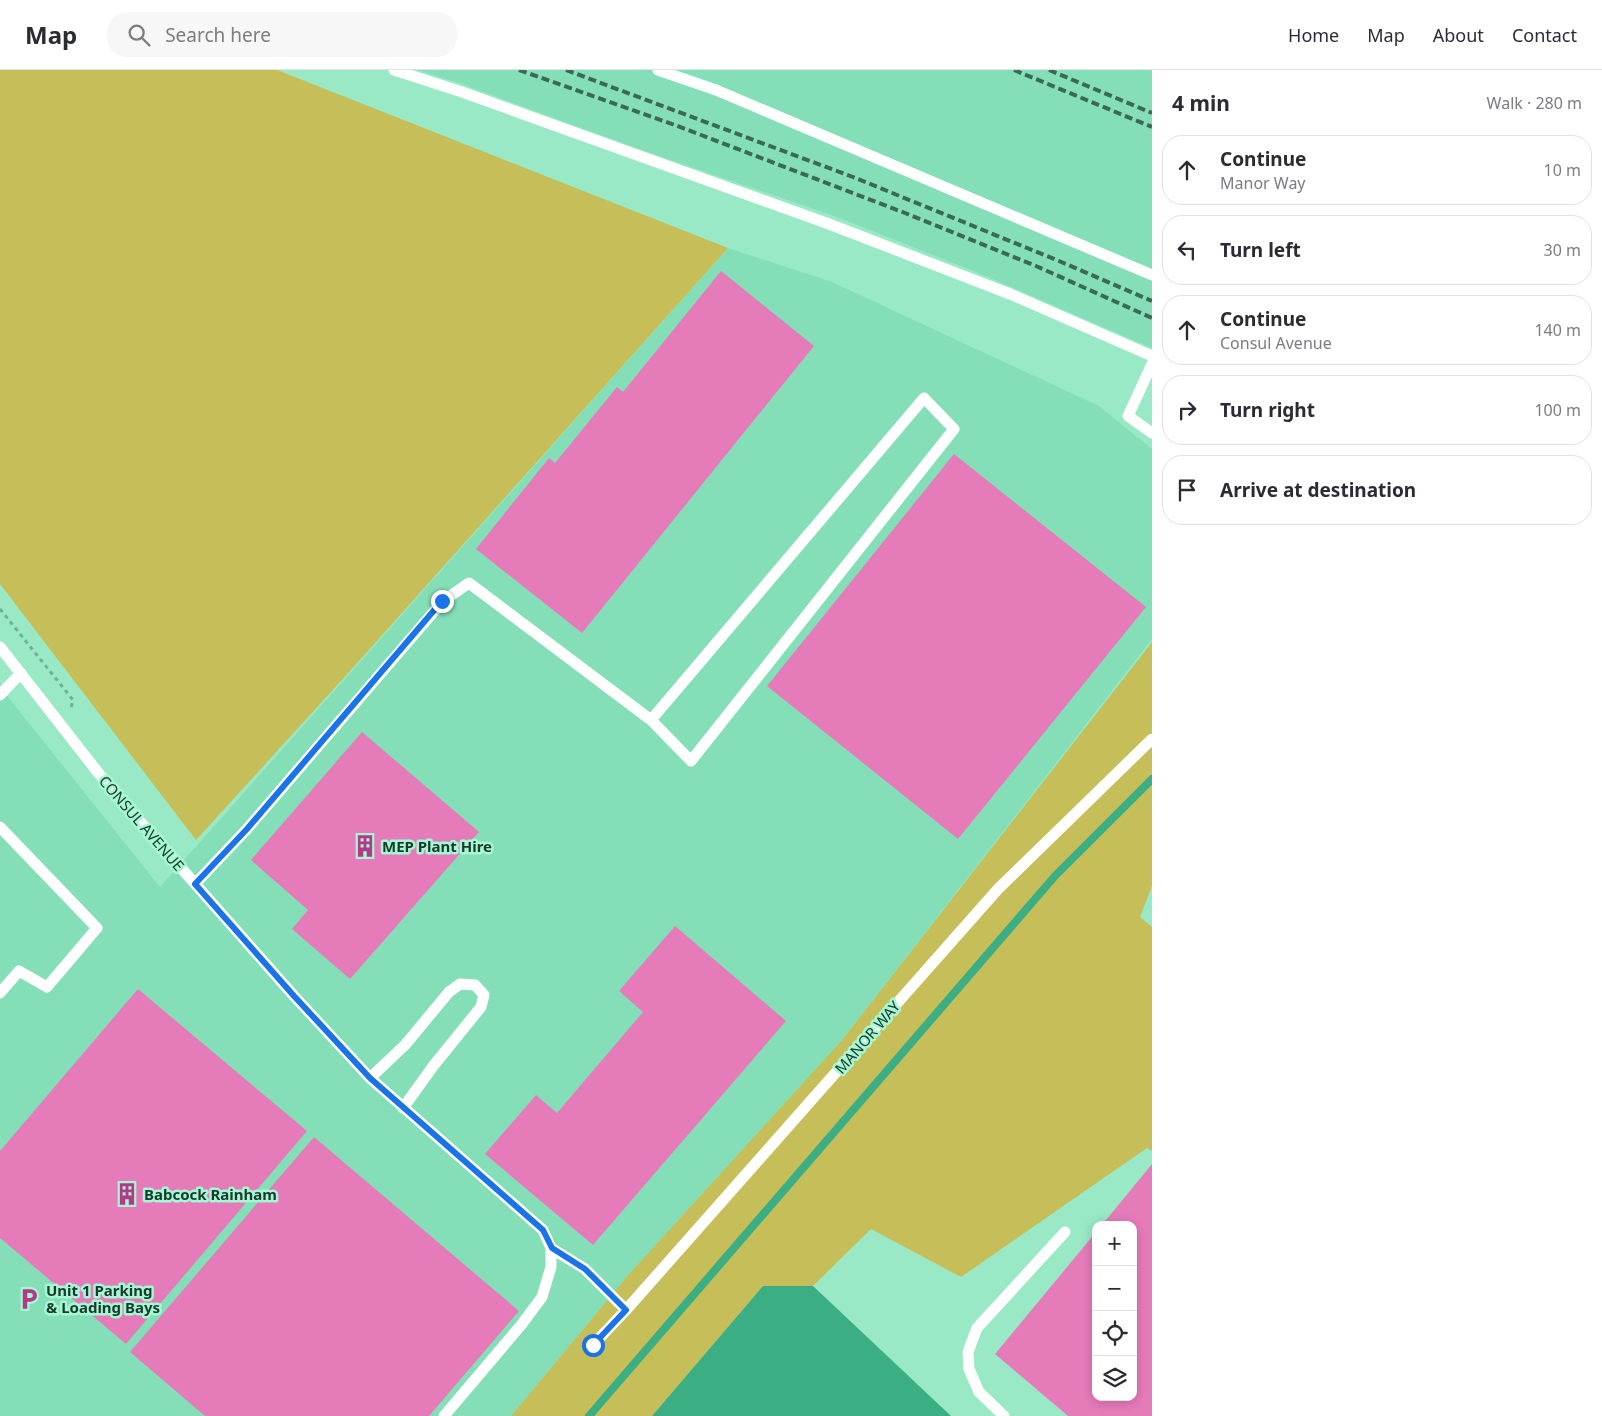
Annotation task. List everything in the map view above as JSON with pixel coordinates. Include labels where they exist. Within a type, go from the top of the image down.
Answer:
[{"type":"lane","points":[[394,70],[462,92],[829,224],[1010,294],[1152,356]]},
{"type":"lane","points":[[658,70],[716,90],[1152,275]]},
{"type":"lane","points":[[1152,364],[1128,416],[1152,433]]},
{"type":"lane","points":[[195,884],[247,829],[442,601],[469,583],[651,720],[691,761],[954,429],[924,398],[651,720]]},
{"type":"lane","name":"CONSUL AVENUE","points":[[0,648],[107,784],[294,996],[370,1078],[543,1230],[552,1248]]},
{"type":"lane","points":[[0,695],[21,673]]},
{"type":"lane","name":"MANOR WAY","points":[[593,1345],[998,889],[1152,739]]},
{"type":"lane","points":[[0,827],[97,928],[47,988],[19,971],[0,993]]},
{"type":"lane","points":[[370,1078],[405,1045],[449,992],[460,984],[475,985],[484,995],[481,1007],[434,1065],[403,1108]]},
{"type":"lane","points":[[1004,1416],[979,1392],[968,1369],[968,1352],[977,1328],[1065,1232]]},
{"type":"lane","points":[[444,1416],[522,1324],[542,1297],[551,1267],[552,1248],[585,1269],[626,1310]]},
{"type":"path","points":[[0,610],[73,700],[65,730]]},
{"type":"shaded area","points":[[0,70],[277,70],[728,248],[351,670],[196,840],[0,584]]},
{"type":"shaded area","points":[[418,70],[1152,70],[1152,348],[981,274],[834,216]]},
{"type":"shaded area","points":[[728,248],[832,282],[1099,406],[1152,449],[1152,639],[842,1040],[629,1274],[511,1416],[0,1416],[0,687],[160,887]]},
{"type":"shaded area","points":[[1152,642],[1152,886],[1140,917],[1152,927],[1152,1151],[1147,1148],[961,1277],[871,1229],[813,1286],[763,1286],[652,1416],[511,1416],[629,1274],[842,1040]]},
{"type":"shaded area","points":[[763,1286],[813,1286],[951,1416],[652,1416]]},
{"type":"building","points":[[721,271],[814,346],[582,633],[476,549],[549,458],[555,463],[617,387],[623,392]]},
{"type":"building","points":[[954,454],[1146,607],[958,839],[767,686]]},
{"type":"building","name":"MEP Plant Hire","points":[[362,732],[479,832],[350,979],[292,929],[308,910],[251,860]]},
{"type":"building","points":[[675,926],[786,1021],[593,1245],[485,1154],[536,1095],[557,1113],[643,1012],[619,991]]},
{"type":"building","name":"Babcock Rainham","points":[[138,989],[307,1131],[126,1344],[0,1238],[0,1151]]},
{"type":"building","points":[[314,1137],[519,1311],[429,1416],[205,1416],[130,1352]]},
{"type":"building","points":[[1152,1164],[1152,1416],[1068,1416],[995,1354],[1092,1237],[1092,1401],[1137,1401],[1137,1221],[1105,1221]]},
{"type":"waterway","points":[[589,1416],[1055,876],[1152,779]]},
{"type":"railway","points":[[519,70],[675,125],[905,213],[1036,266],[1152,318]]},
{"type":"railway","points":[[566,70],[853,177],[1152,301]]},
{"type":"railway","points":[[1014,70],[1152,127]]},
{"type":"railway","points":[[1049,70],[1152,113]]},
{"type":"place","name":"MEP Plant Hire","points":[[365,846]]},
{"type":"place","name":"Babcock Rainham","points":[[127,1194]]},
{"type":"place","name":"Unit 1 Parking & Loading Bays","points":[[29,1299]]},
{"type":"route","points":[[442,601],[247,829],[195,884],[294,996],[370,1078],[543,1230],[552,1248],[585,1269],[626,1310],[593,1345]]}]
